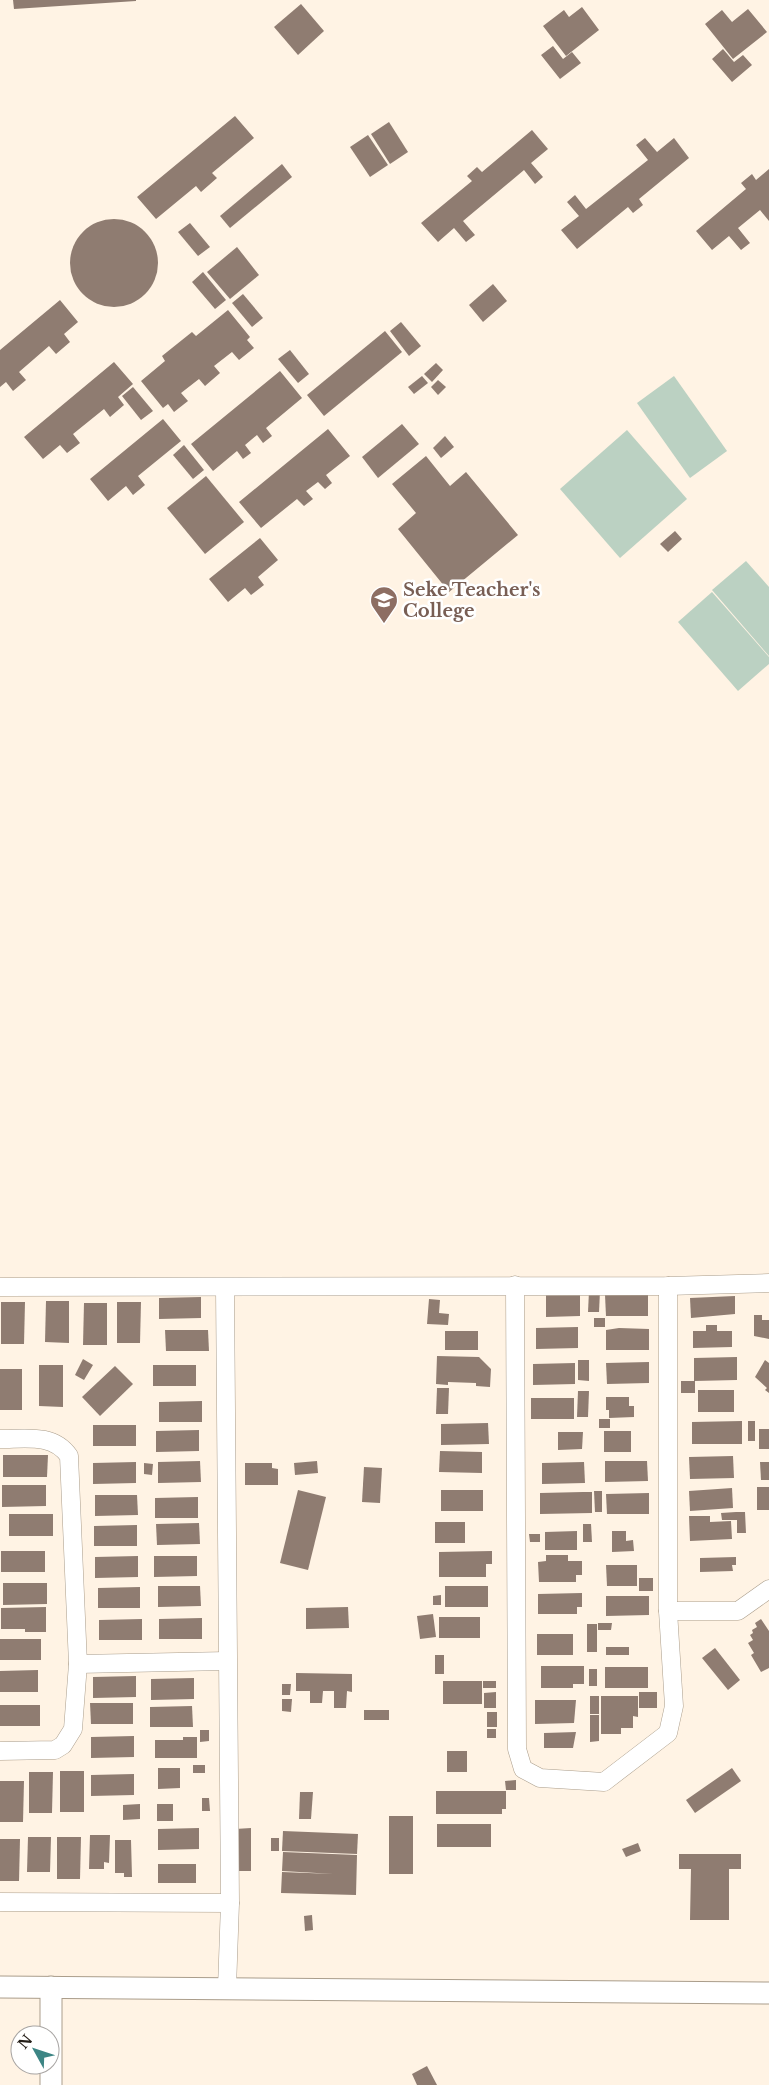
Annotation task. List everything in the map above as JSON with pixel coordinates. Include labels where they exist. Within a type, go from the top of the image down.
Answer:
[{"type":"street","points":[[0,1287],[668,1286],[769,1283]]},
{"type":"street","points":[[515,1285],[517,1750],[523,1769],[540,1778],[604,1782],[668,1733],[674,1706],[668,1611],[668,1286]]},
{"type":"street","points":[[224,1288],[230,1903],[227,1988]]},
{"type":"street","points":[[0,1439],[47,1439],[57,1443],[69,1456],[78,1664],[73,1729],[63,1745],[54,1750],[0,1751]]},
{"type":"street","points":[[668,1611],[738,1611],[769,1589]]},
{"type":"street","points":[[78,1664],[227,1662]]},
{"type":"street","points":[[0,1902],[230,1903]]},
{"type":"street","points":[[0,1987],[769,1993]]},
{"type":"street","points":[[51,1987],[51,2085]]},
{"type":"green space","points":[[674,376],[727,451],[690,478],[637,403]]},
{"type":"green space","points":[[627,430],[687,499],[620,558],[560,489]]},
{"type":"green space","points":[[746,561],[769,587],[769,656],[712,590]]},
{"type":"green space","points":[[712,592],[769,657],[769,664],[738,691],[678,622]]},
{"type":"building","points":[[13,0],[136,0],[136,1],[14,9]]},
{"type":"building","points":[[301,4],[324,31],[298,55],[274,27]]},
{"type":"building","points":[[582,7],[599,30],[566,56],[543,26],[564,10],[569,17]]},
{"type":"building","points":[[748,9],[767,32],[733,59],[705,24],[722,10],[732,22]]},
{"type":"building","points":[[553,46],[563,59],[572,52],[581,63],[560,79],[541,55]]},
{"type":"building","points":[[723,49],[734,62],[743,55],[752,65],[732,82],[712,59]]},
{"type":"building","points":[[235,116],[254,138],[212,173],[217,178],[201,192],[196,186],[156,219],[137,197]]},
{"type":"building","points":[[389,122],[408,152],[390,164],[371,134]]},
{"type":"building","points":[[532,130],[548,149],[531,163],[543,177],[535,184],[524,170],[463,221],[475,235],[466,242],[454,228],[438,242],[421,223],[472,181],[467,176],[477,167],[482,172]]},
{"type":"building","points":[[368,135],[388,165],[370,177],[350,147]]},
{"type":"building","points":[[645,138],[657,152],[674,138],[689,158],[639,199],[643,205],[633,213],[628,207],[577,249],[561,230],[579,216],[567,202],[575,195],[586,209],[648,160],[636,145]]},
{"type":"building","points":[[282,164],[292,177],[230,228],[220,216]]},
{"type":"building","points":[[769,169],[769,221],[760,210],[738,228],[750,243],[741,250],[729,236],[712,250],[696,231],[746,189],[741,183],[752,174],[756,180]]},
{"type":"building","points":[[114,219],[131,223],[145,232],[154,246],[158,263],[154,280],[145,294],[131,303],[114,307],[97,303],[83,294],[74,280],[70,263],[74,246],[83,232],[97,223]]},
{"type":"building","points":[[190,223],[210,247],[198,256],[178,232]]},
{"type":"building","points":[[237,247],[259,275],[230,299],[207,272]]},
{"type":"building","points":[[203,272],[226,300],[215,309],[192,282]]},
{"type":"building","points":[[493,284],[507,301],[483,322],[469,305]]},
{"type":"building","points":[[243,294],[263,318],[252,327],[232,303]]},
{"type":"building","points":[[60,300],[78,322],[64,334],[70,342],[56,354],[49,346],[19,372],[26,380],[13,391],[6,382],[0,387],[0,350]]},
{"type":"building","points":[[228,310],[250,337],[247,340],[254,348],[239,360],[232,352],[214,366],[220,373],[205,386],[199,379],[181,393],[188,401],[174,412],[168,404],[163,408],[141,381],[165,361],[162,356],[192,332],[196,336]]},
{"type":"building","points":[[401,322],[421,346],[409,356],[390,331]]},
{"type":"building","points":[[385,331],[402,352],[324,416],[307,395]]},
{"type":"building","points":[[290,350],[309,374],[298,383],[278,359]]},
{"type":"building","points":[[114,362],[133,384],[118,397],[124,405],[110,417],[104,409],[73,434],[80,443],[67,453],[60,445],[43,459],[24,437]]},
{"type":"building","points":[[436,363],[443,370],[432,382],[424,374]]},
{"type":"building","points":[[280,371],[302,398],[266,428],[272,436],[263,443],[257,435],[245,445],[251,453],[243,459],[237,451],[213,471],[191,444]]},
{"type":"building","points":[[422,376],[428,383],[414,394],[408,387]]},
{"type":"building","points":[[438,380],[446,387],[438,395],[431,387]]},
{"type":"building","points":[[133,387],[153,411],[141,420],[122,396]]},
{"type":"building","points":[[163,419],[181,441],[138,476],[145,485],[133,495],[126,486],[108,501],[90,479]]},
{"type":"building","points":[[402,424],[419,444],[378,478],[362,457]]},
{"type":"building","points":[[328,429],[350,456],[326,475],[332,483],[325,489],[318,482],[306,491],[313,499],[304,506],[297,499],[261,528],[239,502]]},
{"type":"building","points":[[445,436],[454,447],[441,458],[433,448]]},
{"type":"building","points":[[184,445],[204,470],[193,479],[173,455]]},
{"type":"building","points":[[426,456],[450,486],[466,472],[518,535],[449,592],[398,529],[416,513],[392,484]]},
{"type":"building","points":[[206,476],[244,522],[205,554],[167,508]]},
{"type":"building","points":[[675,531],[682,539],[668,552],[660,544]]},
{"type":"building","points":[[260,538],[278,560],[258,577],[264,585],[251,595],[245,588],[228,602],[209,579]]},
{"type":"building","points":[[589,1291],[600,1291],[599,1312],[588,1312]]},
{"type":"building","points":[[546,1295],[580,1295],[580,1316],[546,1317]]},
{"type":"building","points":[[605,1295],[648,1295],[648,1316],[606,1316]]},
{"type":"building","points":[[735,1296],[735,1314],[691,1318],[690,1298]]},
{"type":"building","points":[[201,1297],[201,1318],[159,1319],[159,1298]]},
{"type":"building","points":[[429,1299],[440,1300],[439,1313],[449,1314],[448,1325],[427,1324]]},
{"type":"building","points":[[46,1301],[69,1301],[69,1343],[45,1342]]},
{"type":"building","points":[[1,1302],[25,1302],[24,1344],[1,1344]]},
{"type":"building","points":[[117,1302],[141,1302],[140,1343],[117,1343]]},
{"type":"building","points":[[84,1303],[107,1303],[107,1345],[83,1345]]},
{"type":"building","points":[[754,1315],[762,1315],[762,1320],[769,1320],[769,1339],[754,1336]]},
{"type":"building","points":[[594,1318],[605,1318],[605,1327],[594,1327]]},
{"type":"building","points":[[706,1325],[717,1325],[717,1331],[732,1331],[732,1347],[693,1348],[693,1331],[706,1331]]},
{"type":"building","points":[[578,1327],[578,1348],[536,1349],[536,1328]]},
{"type":"building","points":[[619,1328],[649,1329],[649,1350],[606,1350],[606,1330]]},
{"type":"building","points":[[165,1330],[208,1330],[209,1351],[166,1351]]},
{"type":"building","points":[[445,1331],[478,1331],[478,1350],[445,1350]]},
{"type":"building","points":[[437,1356],[479,1357],[491,1369],[490,1387],[476,1386],[476,1383],[448,1382],[448,1385],[436,1384]]},
{"type":"building","points":[[737,1357],[737,1380],[694,1381],[694,1358]]},
{"type":"building","points":[[83,1359],[93,1365],[84,1380],[75,1375]]},
{"type":"building","points":[[578,1360],[589,1360],[589,1381],[578,1380]]},
{"type":"building","points":[[765,1360],[769,1363],[769,1393],[765,1390],[767,1388],[755,1377]]},
{"type":"building","points":[[649,1362],[649,1383],[607,1384],[606,1363]]},
{"type":"building","points":[[575,1363],[575,1384],[533,1385],[533,1364]]},
{"type":"building","points":[[39,1365],[63,1365],[63,1407],[39,1406]]},
{"type":"building","points":[[153,1365],[196,1365],[196,1386],[153,1386]]},
{"type":"building","points":[[115,1366],[133,1384],[100,1416],[82,1397]]},
{"type":"building","points":[[0,1369],[22,1369],[22,1410],[0,1410]]},
{"type":"building","points":[[681,1381],[695,1381],[695,1393],[681,1393]]},
{"type":"building","points":[[437,1388],[449,1388],[448,1414],[436,1414]]},
{"type":"building","points":[[698,1390],[734,1390],[734,1412],[698,1412]]},
{"type":"building","points":[[578,1391],[589,1391],[588,1417],[577,1417]]},
{"type":"building","points":[[606,1397],[629,1397],[629,1406],[634,1406],[634,1417],[609,1418],[609,1410],[606,1410]]},
{"type":"building","points":[[531,1398],[574,1398],[574,1419],[531,1419]]},
{"type":"building","points":[[202,1401],[202,1422],[159,1422],[159,1402]]},
{"type":"building","points":[[599,1419],[610,1419],[610,1428],[599,1428]]},
{"type":"building","points":[[742,1421],[742,1444],[692,1444],[692,1422]]},
{"type":"building","points":[[748,1421],[755,1421],[755,1441],[748,1441]]},
{"type":"building","points":[[488,1423],[489,1444],[441,1445],[441,1424]]},
{"type":"building","points":[[93,1425],[136,1425],[136,1446],[93,1446]]},
{"type":"building","points":[[759,1429],[769,1429],[769,1449],[759,1449]]},
{"type":"building","points":[[199,1430],[199,1451],[156,1452],[156,1431]]},
{"type":"building","points":[[604,1431],[631,1431],[631,1452],[604,1452]]},
{"type":"building","points":[[558,1432],[583,1432],[582,1449],[558,1450]]},
{"type":"building","points":[[440,1451],[482,1452],[482,1473],[439,1472]]},
{"type":"building","points":[[3,1455],[48,1455],[47,1477],[3,1477]]},
{"type":"building","points":[[733,1456],[734,1478],[690,1479],[689,1457]]},
{"type":"building","points":[[200,1461],[201,1482],[158,1483],[158,1462]]},
{"type":"building","points":[[317,1461],[318,1473],[295,1475],[294,1463]]},
{"type":"building","points":[[605,1461],[647,1461],[648,1481],[605,1482]]},
{"type":"building","points":[[136,1462],[136,1483],[93,1484],[93,1463]]},
{"type":"building","points":[[584,1462],[585,1483],[542,1484],[542,1463]]},
{"type":"building","points":[[760,1462],[769,1462],[769,1480],[761,1480]]},
{"type":"building","points":[[144,1463],[153,1464],[152,1475],[144,1474]]},
{"type":"building","points":[[245,1463],[272,1463],[272,1468],[278,1469],[278,1485],[245,1485]]},
{"type":"building","points":[[364,1467],[382,1468],[380,1503],[362,1502]]},
{"type":"building","points":[[2,1485],[46,1485],[46,1506],[2,1507]]},
{"type":"building","points":[[757,1487],[769,1487],[769,1510],[757,1510]]},
{"type":"building","points":[[732,1488],[733,1508],[690,1511],[689,1491]]},
{"type":"building","points":[[298,1490],[326,1497],[308,1570],[280,1563]]},
{"type":"building","points":[[441,1490],[483,1490],[483,1511],[441,1511]]},
{"type":"building","points":[[594,1491],[602,1491],[602,1512],[595,1512]]},
{"type":"building","points":[[592,1492],[592,1513],[540,1514],[540,1493]]},
{"type":"building","points":[[649,1493],[649,1514],[607,1514],[606,1494]]},
{"type":"building","points":[[95,1495],[137,1495],[138,1515],[95,1516]]},
{"type":"building","points":[[198,1497],[198,1518],[155,1518],[155,1498]]},
{"type":"building","points":[[745,1512],[746,1533],[737,1533],[737,1520],[722,1520],[721,1513]]},
{"type":"building","points":[[9,1514],[53,1514],[53,1536],[9,1536]]},
{"type":"building","points":[[689,1516],[710,1516],[710,1522],[731,1521],[732,1539],[690,1541]]},
{"type":"building","points":[[435,1522],[465,1522],[465,1543],[435,1543]]},
{"type":"building","points":[[199,1523],[200,1544],[157,1545],[156,1524]]},
{"type":"building","points":[[583,1524],[591,1524],[592,1542],[583,1542]]},
{"type":"building","points":[[137,1525],[137,1546],[94,1546],[94,1526]]},
{"type":"building","points":[[577,1531],[577,1550],[545,1550],[545,1532]]},
{"type":"building","points":[[612,1531],[626,1531],[626,1541],[633,1540],[634,1551],[612,1552]]},
{"type":"building","points":[[529,1534],[540,1534],[540,1542],[530,1542]]},
{"type":"building","points":[[1,1551],[45,1551],[45,1572],[1,1572]]},
{"type":"building","points":[[492,1551],[492,1564],[486,1564],[486,1577],[439,1577],[439,1552]]},
{"type":"building","points":[[546,1555],[568,1555],[568,1561],[582,1561],[582,1575],[576,1575],[576,1582],[539,1582],[538,1562],[546,1561]]},
{"type":"building","points":[[138,1556],[138,1577],[95,1578],[95,1557]]},
{"type":"building","points":[[154,1556],[197,1556],[197,1576],[154,1577]]},
{"type":"building","points":[[736,1557],[736,1565],[732,1565],[733,1571],[700,1572],[700,1558]]},
{"type":"building","points":[[606,1565],[637,1565],[637,1586],[607,1586]]},
{"type":"building","points":[[639,1578],[653,1578],[653,1591],[639,1591]]},
{"type":"building","points":[[3,1583],[47,1583],[47,1604],[3,1605]]},
{"type":"building","points":[[158,1586],[200,1586],[201,1606],[158,1607]]},
{"type":"building","points":[[445,1586],[488,1586],[488,1607],[445,1607]]},
{"type":"building","points":[[140,1587],[140,1608],[98,1608],[98,1588]]},
{"type":"building","points":[[582,1593],[582,1607],[577,1607],[577,1614],[538,1614],[538,1594]]},
{"type":"building","points":[[441,1595],[441,1605],[433,1605],[433,1596]]},
{"type":"building","points":[[606,1596],[649,1596],[649,1615],[606,1616]]},
{"type":"building","points":[[46,1607],[46,1632],[25,1632],[25,1629],[1,1629],[1,1608]]},
{"type":"building","points":[[348,1607],[349,1628],[306,1629],[306,1608]]},
{"type":"building","points":[[433,1614],[436,1637],[420,1639],[417,1616]]},
{"type":"building","points":[[439,1617],[480,1617],[480,1638],[439,1638]]},
{"type":"building","points":[[202,1618],[202,1639],[159,1639],[159,1619]]},
{"type":"building","points":[[142,1619],[142,1640],[99,1640],[99,1620]]},
{"type":"building","points":[[761,1619],[769,1631],[769,1668],[761,1672],[751,1655],[754,1653],[748,1643],[753,1640],[750,1635],[753,1633],[752,1630],[757,1627],[755,1623]]},
{"type":"building","points":[[598,1623],[612,1623],[611,1630],[598,1630]]},
{"type":"building","points":[[587,1624],[597,1624],[597,1652],[587,1652]]},
{"type":"building","points":[[537,1634],[573,1634],[573,1655],[537,1655]]},
{"type":"building","points":[[0,1639],[41,1639],[41,1660],[0,1660]]},
{"type":"building","points":[[606,1647],[629,1647],[629,1655],[606,1655]]},
{"type":"building","points":[[715,1648],[740,1680],[728,1690],[702,1658]]},
{"type":"building","points":[[435,1655],[444,1655],[444,1674],[435,1674]]},
{"type":"building","points":[[541,1666],[584,1666],[584,1684],[573,1684],[573,1688],[541,1688]]},
{"type":"building","points":[[605,1667],[648,1667],[648,1688],[605,1688]]},
{"type":"building","points":[[589,1669],[597,1669],[597,1686],[589,1686]]},
{"type":"building","points":[[38,1670],[38,1692],[0,1692],[0,1671]]},
{"type":"building","points":[[296,1673],[352,1674],[352,1692],[347,1691],[346,1708],[334,1708],[334,1691],[323,1691],[322,1703],[310,1703],[310,1691],[296,1691]]},
{"type":"building","points":[[136,1676],[136,1697],[93,1698],[93,1677]]},
{"type":"building","points":[[194,1678],[194,1699],[151,1700],[151,1679]]},
{"type":"building","points":[[443,1681],[482,1681],[482,1704],[443,1704]]},
{"type":"building","points":[[483,1681],[496,1681],[496,1688],[483,1688]]},
{"type":"building","points":[[282,1684],[291,1684],[290,1695],[282,1695]]},
{"type":"building","points":[[496,1692],[496,1708],[484,1708],[484,1693]]},
{"type":"building","points":[[639,1692],[657,1692],[657,1708],[639,1708]]},
{"type":"building","points":[[590,1696],[599,1696],[599,1714],[590,1714]]},
{"type":"building","points":[[601,1696],[638,1696],[638,1717],[633,1716],[633,1728],[621,1728],[621,1734],[601,1734]]},
{"type":"building","points":[[282,1699],[292,1699],[291,1712],[282,1711]]},
{"type":"building","points":[[535,1700],[576,1700],[574,1723],[535,1724]]},
{"type":"building","points":[[90,1703],[133,1703],[133,1724],[91,1724]]},
{"type":"building","points":[[0,1705],[40,1705],[40,1726],[0,1726]]},
{"type":"building","points":[[192,1706],[193,1727],[150,1727],[150,1707]]},
{"type":"building","points":[[364,1710],[389,1710],[389,1720],[364,1720]]},
{"type":"building","points":[[487,1712],[497,1712],[497,1727],[487,1727]]},
{"type":"building","points":[[590,1715],[599,1715],[599,1741],[590,1742]]},
{"type":"building","points":[[487,1729],[496,1729],[496,1738],[487,1738]]},
{"type":"building","points":[[200,1730],[209,1730],[209,1741],[200,1742]]},
{"type":"building","points":[[576,1732],[573,1748],[544,1748],[544,1733]]},
{"type":"building","points":[[134,1736],[134,1757],[91,1758],[91,1737]]},
{"type":"building","points":[[183,1737],[197,1737],[197,1758],[155,1758],[155,1740],[183,1740]]},
{"type":"building","points":[[447,1751],[467,1751],[467,1772],[447,1772]]},
{"type":"building","points":[[193,1765],[205,1765],[205,1773],[193,1773]]},
{"type":"building","points":[[158,1768],[180,1768],[180,1788],[158,1789]]},
{"type":"building","points":[[732,1768],[741,1781],[695,1813],[686,1800]]},
{"type":"building","points":[[60,1771],[84,1771],[84,1812],[60,1812]]},
{"type":"building","points":[[29,1772],[53,1772],[52,1813],[29,1813]]},
{"type":"building","points":[[134,1774],[134,1795],[91,1796],[91,1775]]},
{"type":"building","points":[[516,1780],[516,1790],[506,1790],[505,1781]]},
{"type":"building","points":[[0,1781],[24,1781],[23,1822],[0,1822]]},
{"type":"building","points":[[436,1791],[506,1791],[506,1809],[502,1809],[502,1814],[436,1814]]},
{"type":"building","points":[[300,1792],[313,1792],[311,1819],[299,1819]]},
{"type":"building","points":[[202,1798],[209,1798],[210,1811],[202,1811]]},
{"type":"building","points":[[140,1804],[140,1819],[123,1820],[123,1805]]},
{"type":"building","points":[[157,1804],[173,1804],[173,1821],[157,1821]]},
{"type":"building","points":[[389,1816],[413,1816],[413,1874],[389,1874]]},
{"type":"building","points":[[437,1824],[491,1824],[491,1847],[437,1847]]},
{"type":"building","points":[[199,1828],[199,1849],[158,1850],[158,1829]]},
{"type":"building","points":[[251,1828],[251,1871],[236,1871],[235,1829]]},
{"type":"building","points":[[283,1831],[358,1834],[357,1854],[282,1851]]},
{"type":"building","points":[[90,1835],[110,1835],[109,1863],[104,1862],[104,1869],[89,1869]]},
{"type":"building","points":[[28,1837],[51,1837],[50,1872],[27,1872]]},
{"type":"building","points":[[57,1837],[81,1837],[80,1879],[57,1879]]},
{"type":"building","points":[[271,1838],[279,1838],[279,1851],[271,1851]]},
{"type":"building","points":[[0,1839],[20,1839],[19,1881],[0,1881]]},
{"type":"building","points":[[115,1840],[131,1840],[132,1877],[124,1877],[124,1873],[115,1873]]},
{"type":"building","points":[[638,1843],[641,1851],[626,1857],[622,1849]]},
{"type":"building","points":[[283,1852],[357,1855],[356,1895],[281,1893],[282,1872],[334,1874],[282,1871]]},
{"type":"building","points":[[679,1854],[741,1854],[741,1869],[729,1869],[729,1920],[690,1920],[691,1869],[679,1869]]},
{"type":"building","points":[[158,1864],[196,1864],[196,1883],[158,1883]]},
{"type":"building","points":[[312,1915],[313,1930],[305,1931],[304,1916]]},
{"type":"building","points":[[427,2066],[437,2085],[417,2085],[412,2074]]},
{"type":"place","name":"Seke Teacher's College","points":[[384,624]]}]
